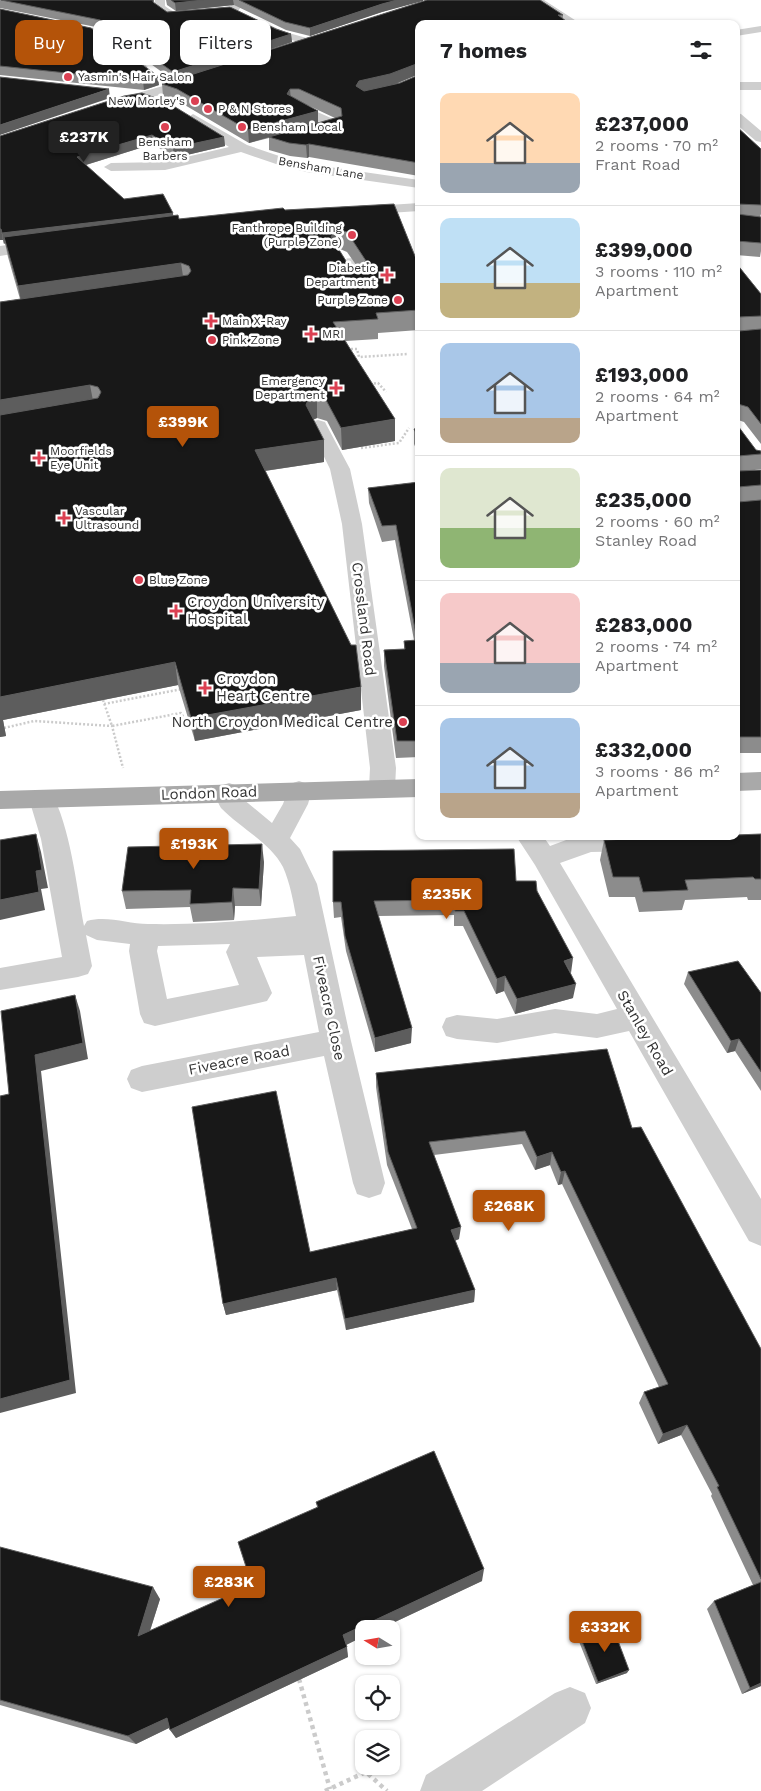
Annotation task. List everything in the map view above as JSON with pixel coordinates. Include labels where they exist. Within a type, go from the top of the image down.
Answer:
[{"type":"main road","points":[[740,782],[761,781]]},
{"type":"main road","name":"London Road","points":[[0,800],[415,788]]},
{"type":"street","points":[[148,0],[159,3],[173,17],[201,14]]},
{"type":"street","points":[[536,0],[569,20]]},
{"type":"street","points":[[220,11],[239,11],[281,34],[315,40],[292,48]]},
{"type":"street","points":[[0,12],[97,32],[172,88]]},
{"type":"street","points":[[740,33],[761,30]]},
{"type":"street","points":[[102,108],[122,100],[144,96],[213,75]]},
{"type":"street","points":[[740,86],[761,86]]},
{"type":"street","points":[[112,92],[144,96],[169,104]]},
{"type":"street","points":[[295,106],[335,125],[299,136]]},
{"type":"street","name":"Bensham Lane","points":[[181,111],[245,149],[295,165],[415,183]]},
{"type":"street","points":[[740,120],[761,138]]},
{"type":"street","points":[[111,167],[165,166],[272,143]]},
{"type":"street","points":[[344,212],[415,208]]},
{"type":"street","points":[[0,251],[57,243]]},
{"type":"street","name":"Crossland Road","points":[[318,426],[340,468],[352,524],[382,768],[382,788]]},
{"type":"street","points":[[277,840],[280,829],[297,804],[299,790]]},
{"type":"street","name":"Fiveacre Close","points":[[229,792],[230,802],[277,840],[291,856],[303,884],[368,1183]]},
{"type":"street","points":[[3,979],[78,966],[54,839],[42,799]]},
{"type":"street","points":[[536,847],[589,842],[663,841]]},
{"type":"street","name":"Stanley Road","points":[[536,847],[761,1230]]},
{"type":"street","points":[[98,929],[146,935],[313,935]]},
{"type":"street","points":[[146,935],[143,951],[155,1014],[257,993],[240,952],[242,949],[313,935]]},
{"type":"street","points":[[456,1027],[497,1031],[555,1021],[597,1026],[636,1017]]},
{"type":"street","name":"Fiveacre Road","points":[[142,1079],[336,1041]]},
{"type":"street","points":[[442,1791],[570,1708]]},
{"type":"path","points":[[339,350],[357,349],[359,357],[407,354]]},
{"type":"path","points":[[369,384],[378,383],[386,392]]},
{"type":"path","points":[[334,454],[351,449],[399,444],[409,428]]},
{"type":"path","points":[[104,704],[184,688]]},
{"type":"path","points":[[103,700],[112,726],[123,770],[118,796]]},
{"type":"path","points":[[4,728],[34,721],[112,726],[181,713],[185,720],[190,721]]},
{"type":"path","points":[[299,1679],[328,1790],[366,1772],[387,1791]]},
{"type":"building","points":[[1,0],[153,0],[153,2],[167,12],[230,7],[257,20],[180,20],[180,65],[195,65],[173,72],[163,65],[170,65],[170,20],[100,20]]},
{"type":"building","points":[[171,0],[204,0],[175,3]]},
{"type":"building","points":[[239,0],[397,0],[310,28],[285,22]]},
{"type":"building","points":[[427,0],[540,0],[563,15],[558,15],[565,20],[415,20],[415,65],[390,74],[359,81],[356,86],[364,91],[400,83],[415,77],[415,162],[309,144],[289,143],[269,137],[342,116],[341,108],[299,89],[290,89],[287,94],[318,111],[248,130],[177,89],[162,84],[222,65],[271,65],[271,49]]},
{"type":"building","points":[[0,9],[53,20],[15,20],[15,65],[83,65],[83,26],[93,29],[93,65],[143,65],[158,76],[143,81],[0,66]]},
{"type":"building","points":[[271,27],[276,29],[291,34],[271,40]]},
{"type":"building","points":[[0,77],[109,89],[0,125]]},
{"type":"building","points":[[142,93],[167,102],[224,137],[173,148],[152,135],[77,157],[124,199],[163,194],[173,213],[2,233],[0,229],[0,136],[124,96]]},
{"type":"building","points":[[740,130],[761,149],[761,205],[740,204]]},
{"type":"building","name":"Croydon University Hospital","points":[[394,204],[415,256],[415,310],[376,313],[378,319],[333,322],[395,419],[341,428],[326,400],[317,397],[308,400],[306,405],[324,440],[255,450],[351,645],[356,645],[361,687],[191,718],[175,662],[0,697],[0,415],[98,398],[101,392],[98,387],[90,385],[0,400],[0,302],[188,275],[191,271],[189,266],[181,263],[18,286],[4,237],[178,215],[179,219],[283,208],[285,210]],"holes":[[[340,230],[347,232],[370,267],[367,273],[353,272],[331,237],[334,232]]]},
{"type":"building","points":[[740,214],[761,217],[761,243],[740,241]]},
{"type":"building","points":[[740,268],[761,294],[761,316],[740,317]]},
{"type":"building","points":[[761,329],[761,424],[748,407],[740,405],[740,331]]},
{"type":"building","points":[[740,429],[756,450],[761,451],[761,454],[740,456]]},
{"type":"building","points":[[761,470],[761,485],[740,487],[740,471]]},
{"type":"building","points":[[415,482],[415,629],[396,525],[382,526],[368,488]]},
{"type":"building","points":[[761,500],[761,737],[740,737],[740,502]]},
{"type":"building","points":[[415,640],[415,741],[397,741],[384,650],[405,649],[404,641]]},
{"type":"building","points":[[36,834],[42,870],[36,871],[39,892],[0,900],[0,840]]},
{"type":"building","points":[[761,834],[761,879],[753,877],[685,880],[688,890],[643,892],[639,877],[613,877],[604,840],[740,840],[740,835]]},
{"type":"building","points":[[262,844],[259,889],[233,888],[232,902],[190,904],[191,890],[122,891],[128,847]]},
{"type":"building","points":[[514,849],[516,881],[536,881],[537,891],[573,958],[564,961],[576,984],[517,999],[505,976],[497,979],[464,911],[455,911],[455,900],[374,901],[412,1028],[375,1038],[345,936],[341,902],[333,902],[333,851]]},
{"type":"building","points":[[738,961],[761,993],[761,1072],[739,1039],[731,1041],[688,972]]},
{"type":"building","points":[[75,995],[83,1043],[35,1055],[70,1380],[0,1399],[0,1096],[9,1094],[1,1011]]},
{"type":"building","points":[[607,1049],[632,1128],[641,1127],[761,1349],[761,1579],[717,1487],[719,1486],[687,1425],[663,1434],[644,1392],[668,1384],[565,1171],[561,1172],[552,1152],[537,1157],[525,1131],[429,1142],[461,1227],[451,1230],[475,1290],[345,1319],[336,1278],[223,1304],[192,1107],[276,1091],[310,1252],[417,1228],[388,1152],[376,1073]]},
{"type":"building","points":[[434,1451],[484,1569],[375,1620],[355,1620],[355,1629],[343,1635],[347,1647],[170,1730],[167,1718],[128,1736],[0,1700],[0,1547],[153,1587],[138,1636],[252,1585],[238,1542],[318,1507],[316,1502]]},
{"type":"building","points":[[761,1582],[761,1683],[750,1688],[714,1601]]},
{"type":"building","points":[[612,1625],[629,1670],[598,1682],[580,1636]]},
{"type":"tunnel","points":[[347,266],[415,261]]},
{"type":"place","name":"Yasmin's Hair Salon","points":[[68,77]]},
{"type":"place","name":"New Morley's","points":[[195,101]]},
{"type":"place","name":"P & N Stores","points":[[208,109]]},
{"type":"place","name":"Bensham Barbers","points":[[165,127]]},
{"type":"place","name":"Bensham Local","points":[[242,127]]},
{"type":"place","name":"Fanthrope Building (Purple Zone)","points":[[352,235]]},
{"type":"place","name":"Diabetic Department","points":[[387,275]]},
{"type":"place","name":"Purple Zone","points":[[398,300]]},
{"type":"place","name":"Main X-Ray","points":[[211,321]]},
{"type":"place","name":"MRI","points":[[311,334]]},
{"type":"place","name":"Pink Zone","points":[[212,340]]},
{"type":"place","name":"Emergency Department","points":[[336,388]]},
{"type":"place","name":"Moorfields Eye Unit","points":[[39,458]]},
{"type":"place","name":"Vascular Ultrasound","points":[[64,518]]},
{"type":"place","name":"Blue Zone","points":[[139,580]]},
{"type":"place","name":"Croydon University Hospital","points":[[176,611]]},
{"type":"place","name":"Croydon Heart Centre","points":[[205,688]]},
{"type":"place","name":"North Croydon Medical Centre","points":[[403,722]]}]
